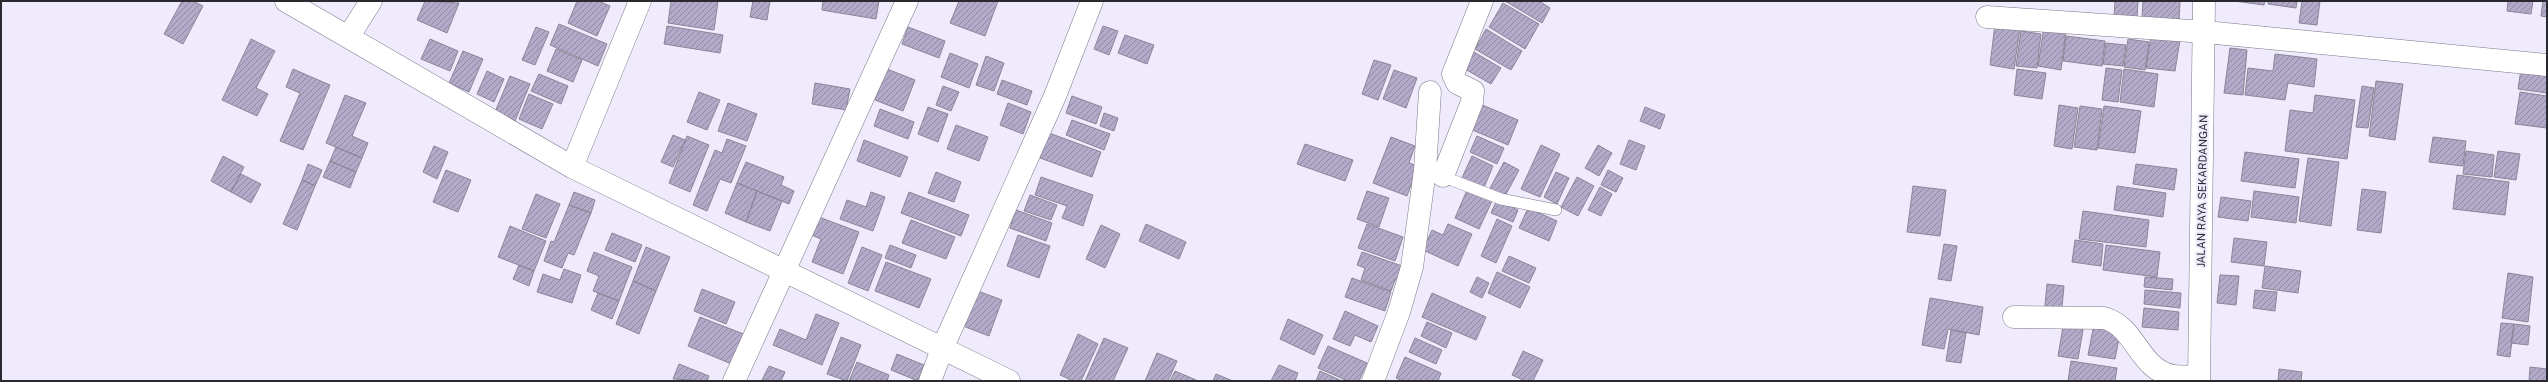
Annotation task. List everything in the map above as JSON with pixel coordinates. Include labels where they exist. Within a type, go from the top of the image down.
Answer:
[{"type":"street","points":[[286,1],[349,36],[572,167],[783,272],[1009,381]]},
{"type":"street","points":[[349,36],[371,1]]},
{"type":"street","points":[[572,167],[640,1]]},
{"type":"street","points":[[734,381],[907,1]]},
{"type":"street","points":[[930,381],[942,349],[1055,96],[1092,1]]},
{"type":"street","points":[[1373,381],[1399,312],[1412,267],[1434,173],[1472,102],[1473,91],[1457,83],[1453,74],[1482,1]]},
{"type":"street","name":"JALAN RAYA SEKARDANGAN","points":[[2199,379],[2205,32],[2204,1]]},
{"type":"street","points":[[1987,17],[2205,32],[2547,65]]},
{"type":"street","points":[[1430,92],[1434,173]]},
{"type":"street","points":[[2014,317],[2104,318],[2114,321],[2127,332],[2146,361],[2157,369],[2174,376],[2199,379]]},
{"type":"lane","points":[[1434,173],[1501,199],[1556,210]]},
{"type":"building","points":[[182,1],[193,1],[203,6],[183,44],[164,34]]},
{"type":"building","points":[[425,1],[459,3],[447,33],[417,20]]},
{"type":"building","points":[[577,1],[598,1],[610,6],[597,36],[568,23]]},
{"type":"building","points":[[671,1],[718,1],[714,30],[668,23]]},
{"type":"building","points":[[753,1],[770,1],[767,20],[750,17]]},
{"type":"building","points":[[823,1],[879,1],[876,19],[822,10]]},
{"type":"building","points":[[959,1],[998,1],[985,36],[950,23]]},
{"type":"building","points":[[1505,1],[1539,1],[1550,8],[1542,23]]},
{"type":"building","points":[[2115,1],[2138,1],[2137,18],[2114,17]]},
{"type":"building","points":[[2143,1],[2180,1],[2179,21],[2142,19]]},
{"type":"building","points":[[2234,1],[2265,1],[2264,5]]},
{"type":"building","points":[[2268,1],[2297,1],[2296,8],[2268,4]]},
{"type":"building","points":[[2302,1],[2320,1],[2317,25],[2299,23]]},
{"type":"building","points":[[2508,1],[2533,1],[2531,14],[2507,11]]},
{"type":"building","points":[[2543,1],[2547,1],[2547,17],[2541,16]]},
{"type":"building","points":[[1503,3],[1539,24],[1525,49],[1489,27]]},
{"type":"building","points":[[559,24],[607,44],[598,66],[550,45]]},
{"type":"building","points":[[1995,24],[2020,28],[2014,69],[1990,65]]},
{"type":"building","points":[[667,26],[723,35],[720,53],[664,44]]},
{"type":"building","points":[[1103,26],[1118,31],[1109,55],[1094,49]]},
{"type":"building","points":[[536,27],[549,32],[535,65],[522,60]]},
{"type":"building","points":[[908,27],[945,41],[939,58],[902,44]]},
{"type":"building","points":[[2044,27],[2066,30],[2061,70],[2038,66]]},
{"type":"building","points":[[1486,29],[1522,51],[1511,70],[1475,49]]},
{"type":"building","points":[[2021,31],[2041,34],[2037,68],[2016,66]]},
{"type":"building","points":[[1125,35],[1154,45],[1147,64],[1118,53]]},
{"type":"building","points":[[2066,36],[2105,41],[2102,66],[2063,61]]},
{"type":"building","points":[[2151,36],[2180,40],[2175,71],[2146,68]]},
{"type":"building","points":[[251,39],[275,51],[256,88],[268,94],[257,116],[222,100]]},
{"type":"building","points":[[430,39],[458,51],[450,71],[421,59]]},
{"type":"building","points":[[2128,39],[2149,42],[2145,70],[2124,67]]},
{"type":"building","points":[[2106,43],[2126,45],[2123,66],[2103,64]]},
{"type":"building","points":[[2230,48],[2247,50],[2243,95],[2224,93]]},
{"type":"building","points":[[556,49],[582,60],[573,82],[547,71]]},
{"type":"building","points":[[463,51],[483,59],[469,92],[449,83]]},
{"type":"building","points":[[1474,52],[1501,68],[1491,84],[1465,69]]},
{"type":"building","points":[[950,53],[978,64],[969,88],[941,77]]},
{"type":"building","points":[[2275,54],[2317,59],[2314,87],[2288,83],[2285,100],[2245,95],[2248,68],[2273,71]]},
{"type":"building","points":[[986,56],[1004,63],[994,91],[976,85]]},
{"type":"building","points":[[1374,60],[1391,65],[1378,100],[1362,94]]},
{"type":"building","points":[[2106,68],[2122,70],[2118,102],[2102,100]]},
{"type":"building","points":[[293,69],[330,85],[303,150],[280,141],[300,93],[286,87]]},
{"type":"building","points":[[887,69],[915,80],[903,111],[875,100]]},
{"type":"building","points":[[2017,69],[2046,73],[2042,99],[2014,95]]},
{"type":"building","points":[[2124,69],[2158,74],[2154,107],[2120,102]]},
{"type":"building","points":[[2521,69],[2547,73],[2547,93],[2518,89]]},
{"type":"building","points":[[1394,70],[1417,78],[1406,108],[1383,99]]},
{"type":"building","points":[[487,71],[504,79],[494,102],[477,94]]},
{"type":"building","points":[[539,74],[568,86],[561,104],[531,91]]},
{"type":"building","points":[[510,76],[530,84],[515,121],[495,112]]},
{"type":"building","points":[[1002,80],[1032,91],[1027,105],[997,94]]},
{"type":"building","points":[[2376,81],[2403,84],[2395,140],[2369,136]]},
{"type":"building","points":[[815,83],[850,89],[846,110],[812,104]]},
{"type":"building","points":[[943,86],[959,92],[951,111],[936,105]]},
{"type":"building","points":[[2362,86],[2374,88],[2368,128],[2356,127]]},
{"type":"building","points":[[699,92],[720,100],[707,130],[687,122]]},
{"type":"building","points":[[2520,92],[2547,96],[2547,128],[2515,124]]},
{"type":"building","points":[[529,94],[553,104],[542,129],[519,119]]},
{"type":"building","points":[[345,95],[366,103],[352,136],[368,143],[362,158],[326,143]]},
{"type":"building","points":[[2315,95],[2355,100],[2347,159],[2285,151],[2290,110],[2313,113]]},
{"type":"building","points":[[1072,96],[1102,107],[1096,124],[1066,113]]},
{"type":"building","points":[[728,103],[757,114],[747,141],[718,131]]},
{"type":"building","points":[[1008,103],[1031,112],[1023,134],[1000,125]]},
{"type":"building","points":[[1480,104],[1518,120],[1508,145],[1470,129]]},
{"type":"building","points":[[2059,105],[2078,108],[2072,149],[2054,146]]},
{"type":"building","points":[[2080,106],[2102,109],[2097,150],[2074,147]]},
{"type":"building","points":[[2104,106],[2141,111],[2135,153],[2098,148]]},
{"type":"building","points":[[928,107],[948,114],[938,142],[918,134]]},
{"type":"building","points":[[1645,107],[1665,115],[1660,129],[1640,121]]},
{"type":"building","points":[[880,109],[914,122],[908,139],[874,126]]},
{"type":"building","points":[[1104,113],[1118,118],[1114,131],[1100,126]]},
{"type":"building","points":[[1072,120],[1110,134],[1104,150],[1066,135]]},
{"type":"building","points":[[956,125],[988,137],[979,161],[947,149]]},
{"type":"building","points":[[1049,133],[1101,152],[1092,177],[1040,158]]},
{"type":"building","points":[[673,135],[685,140],[673,167],[661,162]]},
{"type":"building","points":[[687,136],[709,145],[690,192],[669,183]]},
{"type":"building","points":[[1477,136],[1504,148],[1497,164],[1470,152]]},
{"type":"building","points":[[1391,137],[1415,146],[1409,163],[1418,166],[1407,196],[1373,183]]},
{"type":"building","points":[[2433,137],[2466,141],[2463,166],[2429,162]]},
{"type":"building","points":[[727,139],[746,146],[731,183],[720,179],[707,211],[693,205],[715,150],[722,153]]},
{"type":"building","points":[[864,140],[908,157],[900,177],[857,161]]},
{"type":"building","points":[[1629,140],[1645,146],[1636,170],[1620,164]]},
{"type":"building","points":[[1305,144],[1353,160],[1345,181],[1297,164]]},
{"type":"building","points":[[1541,145],[1560,154],[1540,197],[1521,189]]},
{"type":"building","points":[[1598,145],[1612,153],[1599,176],[1585,168]]},
{"type":"building","points":[[434,146],[448,152],[437,179],[423,172]]},
{"type":"building","points":[[336,147],[362,158],[356,172],[330,161]]},
{"type":"building","points":[[2466,151],[2494,155],[2492,177],[2463,174]]},
{"type":"building","points":[[2498,151],[2520,154],[2516,180],[2494,177]]},
{"type":"building","points":[[2245,152],[2299,159],[2295,188],[2241,181]]},
{"type":"building","points":[[223,156],[244,167],[231,192],[211,181]]},
{"type":"building","points":[[1472,156],[1493,166],[1483,190],[1461,180]]},
{"type":"building","points":[[2308,158],[2339,162],[2331,226],[2299,221]]},
{"type":"building","points":[[330,161],[356,172],[350,188],[323,177]]},
{"type":"building","points":[[746,162],[784,177],[781,185],[794,191],[789,204],[737,183]]},
{"type":"building","points":[[1504,162],[1519,170],[1504,198],[1489,190]]},
{"type":"building","points":[[308,164],[322,170],[315,186],[302,180]]},
{"type":"building","points":[[2136,164],[2177,169],[2174,190],[2133,184]]},
{"type":"building","points":[[446,170],[471,180],[458,212],[433,202]]},
{"type":"building","points":[[1608,170],[1623,178],[1616,192],[1601,185]]},
{"type":"building","points":[[936,172],[961,182],[954,202],[928,193]]},
{"type":"building","points":[[1556,172],[1569,178],[1557,204],[1544,197]]},
{"type":"building","points":[[241,174],[261,184],[251,203],[231,192]]},
{"type":"building","points":[[2457,175],[2509,182],[2505,215],[2453,209]]},
{"type":"building","points":[[1041,177],[1093,195],[1083,226],[1062,218],[1067,206],[1035,195]]},
{"type":"building","points":[[1577,177],[1594,186],[1578,216],[1561,207]]},
{"type":"building","points":[[302,180],[315,186],[297,230],[283,224]]},
{"type":"building","points":[[737,183],[757,191],[746,222],[725,213]]},
{"type":"building","points":[[1913,186],[1946,190],[1940,236],[1907,232]]},
{"type":"building","points":[[2117,186],[2166,193],[2163,217],[2114,210]]},
{"type":"building","points":[[1600,187],[1612,194],[1601,216],[1588,210]]},
{"type":"building","points":[[2362,189],[2386,192],[2381,233],[2357,230]]},
{"type":"building","points":[[1467,190],[1492,201],[1479,229],[1455,218]]},
{"type":"building","points":[[757,191],[782,201],[770,231],[746,222]]},
{"type":"building","points":[[1367,191],[1389,198],[1379,227],[1357,219]]},
{"type":"building","points":[[2254,191],[2299,197],[2296,223],[2251,217]]},
{"type":"building","points":[[574,192],[595,200],[591,213],[569,205]]},
{"type":"building","points":[[871,192],[885,197],[873,231],[840,219],[847,200],[866,207]]},
{"type":"building","points":[[909,192],[969,215],[961,236],[901,213]]},
{"type":"building","points":[[536,194],[560,204],[546,238],[522,229]]},
{"type":"building","points":[[1030,195],[1057,205],[1051,220],[1024,211]]},
{"type":"building","points":[[2221,197],[2251,201],[2248,221],[2218,217]]},
{"type":"building","points":[[1497,200],[1518,210],[1513,222],[1491,213]]},
{"type":"building","points":[[569,205],[591,213],[574,255],[568,253],[562,268],[544,261],[551,241],[554,242]]},
{"type":"building","points":[[1528,208],[1557,221],[1549,241],[1519,228]]},
{"type":"building","points":[[1016,210],[1052,223],[1046,241],[1010,228]]},
{"type":"building","points":[[2083,211],[2149,220],[2146,247],[2079,239]]},
{"type":"building","points":[[816,216],[859,232],[843,274],[812,262],[821,239],[809,234]]},
{"type":"building","points":[[1497,219],[1512,226],[1496,263],[1481,256]]},
{"type":"building","points":[[911,220],[955,237],[946,259],[902,243]]},
{"type":"building","points":[[1146,224],[1186,242],[1179,259],[1139,241]]},
{"type":"building","points":[[1367,224],[1403,237],[1395,261],[1358,248]]},
{"type":"building","points":[[1448,224],[1472,234],[1458,266],[1423,250],[1432,230],[1443,235]]},
{"type":"building","points":[[1101,225],[1120,234],[1105,268],[1086,259]]},
{"type":"building","points":[[510,226],[546,241],[534,271],[498,257]]},
{"type":"building","points":[[612,233],[642,245],[635,262],[605,250]]},
{"type":"building","points":[[1018,235],[1050,246],[1039,278],[1007,266]]},
{"type":"building","points":[[2234,238],[2267,242],[2264,266],[2231,262]]},
{"type":"building","points":[[2075,240],[2103,244],[2101,266],[2072,262]]},
{"type":"building","points":[[1944,244],[1957,246],[1951,281],[1938,279]]},
{"type":"building","points":[[890,245],[916,255],[911,268],[885,258]]},
{"type":"building","points":[[2106,245],[2160,252],[2157,277],[2103,270]]},
{"type":"building","points":[[646,247],[670,257],[656,291],[633,281]]},
{"type":"building","points":[[862,247],[882,255],[868,291],[848,283]]},
{"type":"building","points":[[594,252],[632,267],[619,301],[593,291],[599,276],[587,271]]},
{"type":"building","points":[[1362,252],[1405,267],[1400,281],[1395,280],[1391,291],[1361,280],[1365,268],[1357,265]]},
{"type":"building","points":[[1509,256],[1536,268],[1529,283],[1502,271]]},
{"type":"building","points":[[886,262],[931,279],[919,308],[875,291]]},
{"type":"building","points":[[519,265],[534,271],[529,286],[513,279]]},
{"type":"building","points":[[2265,266],[2301,271],[2298,293],[2262,288]]},
{"type":"building","points":[[564,269],[581,275],[572,303],[537,292],[543,274],[560,280]]},
{"type":"building","points":[[1497,272],[1530,287],[1520,308],[1488,293]]},
{"type":"building","points":[[2508,273],[2533,277],[2528,322],[2502,318]]},
{"type":"building","points":[[2220,275],[2239,276],[2236,305],[2217,303]]},
{"type":"building","points":[[1477,277],[1489,283],[1482,298],[1470,292]]},
{"type":"building","points":[[2145,277],[2173,279],[2172,290],[2144,287]]},
{"type":"building","points":[[1352,278],[1391,292],[1385,311],[1345,297]]},
{"type":"building","points":[[633,281],[656,291],[639,334],[616,324]]},
{"type":"building","points":[[2047,284],[2064,286],[2061,317],[2044,315]]},
{"type":"building","points":[[702,289],[735,302],[726,324],[694,311]]},
{"type":"building","points":[[975,290],[1002,300],[989,336],[963,326]]},
{"type":"building","points":[[2145,290],[2181,293],[2180,308],[2144,304]]},
{"type":"building","points":[[2255,290],[2277,292],[2275,311],[2253,308]]},
{"type":"building","points":[[598,293],[619,301],[612,319],[591,310]]},
{"type":"building","points":[[1432,293],[1486,317],[1476,340],[1422,317]]},
{"type":"building","points":[[1930,298],[1983,307],[1979,335],[1948,329],[1944,349],[1922,345]]},
{"type":"building","points":[[2144,308],[2179,312],[2178,330],[2142,327]]},
{"type":"building","points":[[1345,311],[1378,326],[1371,342],[1355,335],[1350,346],[1333,339]]},
{"type":"building","points":[[816,314],[839,323],[822,365],[773,345],[780,329],[806,340]]},
{"type":"building","points":[[700,317],[746,335],[734,365],[688,346]]},
{"type":"building","points":[[1288,319],[1323,335],[1314,355],[1280,339]]},
{"type":"building","points":[[2064,321],[2084,324],[2078,359],[2058,356]]},
{"type":"building","points":[[1427,322],[1452,333],[1446,348],[1421,336]]},
{"type":"building","points":[[2501,323],[2514,324],[2510,357],[2497,355]]},
{"type":"building","points":[[2094,324],[2121,328],[2115,359],[2088,355]]},
{"type":"building","points":[[2514,324],[2530,326],[2528,345],[2511,343]]},
{"type":"building","points":[[1951,330],[1966,333],[1961,363],[1946,361]]},
{"type":"building","points":[[1078,334],[1098,344],[1081,381],[1073,381],[1060,375]]},
{"type":"building","points":[[841,337],[861,345],[847,381],[827,374]]},
{"type":"building","points":[[1104,338],[1128,348],[1113,381],[1085,381]]},
{"type":"building","points":[[1415,338],[1442,350],[1436,364],[1409,352]]},
{"type":"building","points":[[1328,346],[1367,363],[1359,381],[1348,381],[1318,368]]},
{"type":"building","points":[[1523,351],[1543,360],[1533,381],[1525,381],[1512,375]]},
{"type":"building","points":[[1157,353],[1177,361],[1168,381],[1145,381]]},
{"type":"building","points":[[897,354],[924,365],[918,381],[891,370]]},
{"type":"building","points":[[1405,357],[1441,373],[1438,381],[1403,381],[1396,378]]},
{"type":"building","points":[[2071,361],[2117,368],[2115,381],[2068,381]]},
{"type":"building","points":[[857,362],[889,375],[887,381],[849,381]]},
{"type":"building","points":[[679,364],[709,376],[707,381],[673,379]]},
{"type":"building","points":[[1279,365],[1298,373],[1295,381],[1271,381]]},
{"type":"building","points":[[769,366],[785,372],[781,381],[762,380]]},
{"type":"building","points":[[2530,367],[2547,369],[2547,381],[2529,381]]},
{"type":"building","points":[[2279,369],[2302,372],[2301,381],[2278,381]]},
{"type":"building","points":[[1175,371],[1196,380],[1196,381],[1170,381]]},
{"type":"building","points":[[1320,371],[1342,381],[1316,381]]},
{"type":"building","points":[[1216,374],[1233,381],[1213,381]]}]
